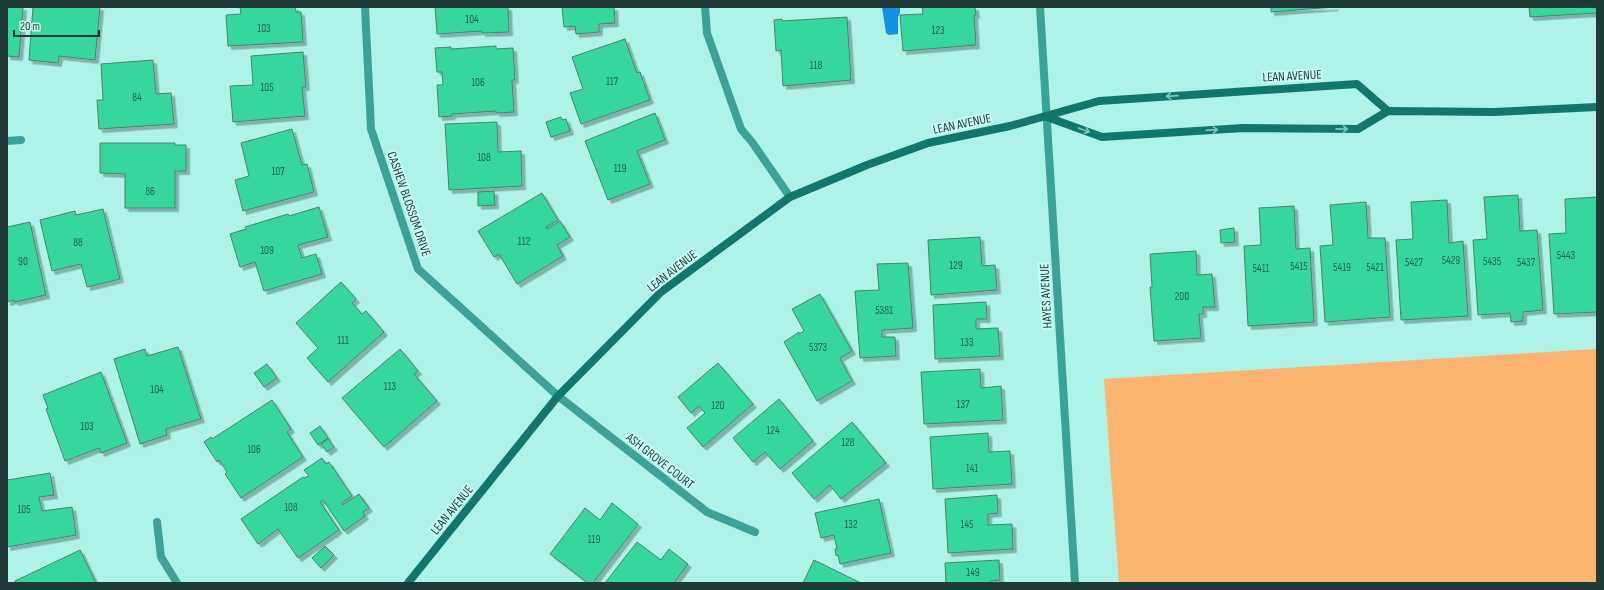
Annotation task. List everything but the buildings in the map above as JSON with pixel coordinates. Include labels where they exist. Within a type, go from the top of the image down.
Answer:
[{"type":"street","name":"CASHEW BLOSSOM DRIVE","points":[[365,7],[371,129],[418,269],[558,396]]},
{"type":"street","points":[[705,7],[707,33],[741,129],[752,142],[790,197]]},
{"type":"street","name":"HAYES AVENUE","points":[[1040,7],[1075,583]]},
{"type":"street","name":"LEAN AVENUE","points":[[408,583],[558,396],[661,292],[790,197],[867,165],[928,143],[1047,117],[1099,101],[1356,84],[1388,111]]},
{"type":"street","points":[[1047,117],[1102,137],[1243,128],[1358,129],[1388,111],[1494,112],[1597,107]]},
{"type":"street","points":[[7,141],[21,140]]},
{"type":"street","name":"ASH GROVE COURT","points":[[558,396],[707,512],[755,532]]},
{"type":"street","points":[[157,522],[161,557],[177,583]]},
{"type":"shaded area","points":[[1597,349],[1597,583],[1119,583],[1104,379]]},
{"type":"water","points":[[882,7],[900,7],[898,17],[898,34],[889,35],[886,33]]}]
